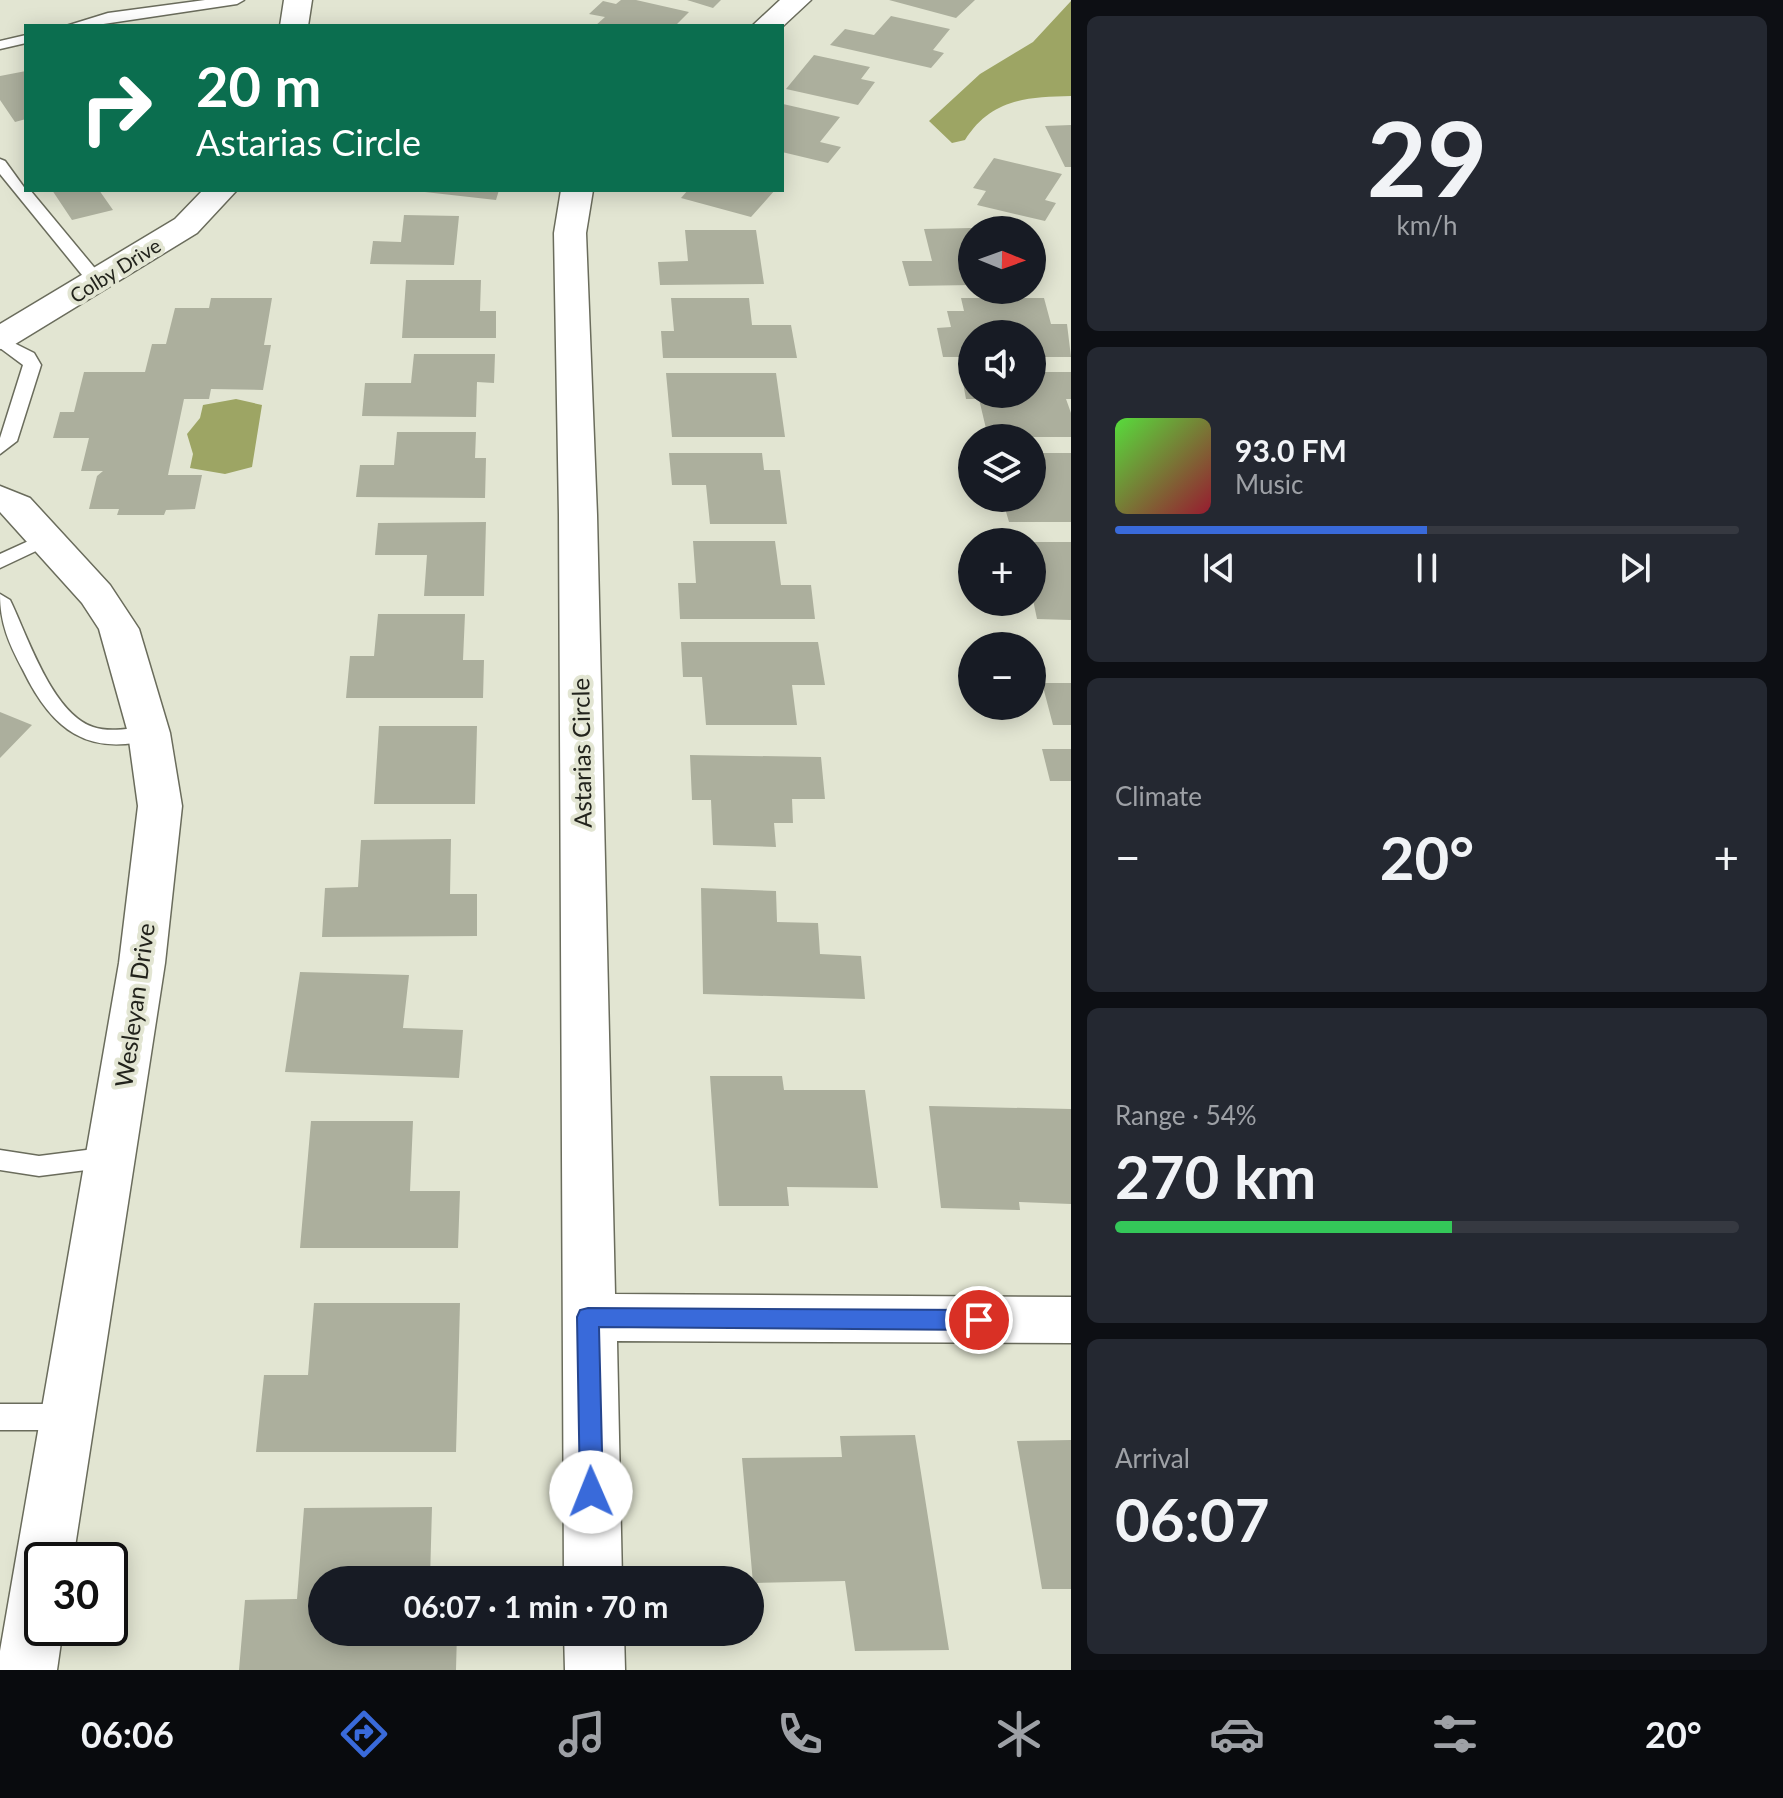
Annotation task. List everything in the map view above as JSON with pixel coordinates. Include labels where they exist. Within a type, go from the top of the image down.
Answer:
[{"type":"street","points":[[294,24],[298,0]]},
{"type":"street","points":[[768,24],[797,0]]},
{"type":"street","name":"Colby Drive","points":[[0,340],[186,226],[219,192]]},
{"type":"street","name":"Astarias Circle","points":[[577,192],[570,233],[578,515],[593,1566]]},
{"type":"street","name":"Wesleyan Drive","points":[[0,497],[17,506],[96,594],[119,629],[129,654],[149,733],[160,806],[142,963],[47,1542]]},
{"type":"street","points":[[588,1317],[732,1321],[1071,1320]]},
{"type":"street","points":[[27,1670],[31,1646]]},
{"type":"street","points":[[594,1646],[595,1670]]},
{"type":"lane","points":[[81,24],[108,17],[237,0]]},
{"type":"lane","points":[[0,45],[24,39]]},
{"type":"lane","points":[[5,164],[24,188]]},
{"type":"lane","points":[[27,192],[97,282]]},
{"type":"lane","points":[[0,340],[28,357],[32,365],[8,441],[0,449]]},
{"type":"lane","points":[[0,562],[46,539]]},
{"type":"lane","points":[[0,600],[64,720],[85,733],[101,736],[149,733]]},
{"type":"lane","points":[[0,1160],[39,1166],[110,1157]]},
{"type":"lane","points":[[0,1417],[68,1417]]},
{"type":"shaded area","points":[[1071,1],[1071,96],[1025,100],[998,108],[975,126],[965,140],[952,143],[929,121],[980,74],[1033,42]]},
{"type":"shaded area","points":[[236,399],[262,405],[252,467],[225,474],[190,468],[193,454],[187,434],[200,418],[203,405]]},
{"type":"building","points":[[621,0],[636,0],[689,12],[677,24],[597,24],[605,17],[589,14],[603,1],[616,4]]},
{"type":"building","points":[[687,0],[721,0],[713,8]]},
{"type":"building","points":[[889,0],[975,0],[956,18]]},
{"type":"building","points":[[891,16],[950,29],[933,50],[944,53],[931,68],[830,45],[845,29],[874,35]]},
{"type":"building","points":[[814,55],[870,67],[861,79],[875,82],[858,105],[786,89]]},
{"type":"building","points":[[24,71],[24,120],[15,122],[0,100],[0,76]]},
{"type":"building","points":[[784,104],[840,117],[820,142],[841,147],[828,163],[784,152]]},
{"type":"building","points":[[1071,125],[1071,167],[1065,167],[1045,126]]},
{"type":"building","points":[[994,158],[1062,174],[1045,200],[1056,203],[1046,219],[1046,216],[1024,216],[977,205],[986,191],[973,188]]},
{"type":"building","points":[[53,192],[100,192],[113,210],[72,220]]},
{"type":"building","points":[[425,192],[498,192],[496,200]]},
{"type":"building","points":[[686,192],[773,192],[751,217],[681,198]]},
{"type":"building","points":[[404,215],[459,216],[454,265],[370,264],[373,241],[401,242]]},
{"type":"building","points":[[958,228],[958,285],[909,286],[902,261],[932,261],[924,229]]},
{"type":"building","points":[[685,230],[756,230],[764,284],[660,285],[658,262],[688,261]]},
{"type":"building","points":[[406,280],[481,280],[480,311],[496,311],[496,338],[402,338]]},
{"type":"building","points":[[211,298],[272,298],[264,345],[271,345],[263,390],[211,389],[209,399],[184,399],[168,475],[202,475],[195,509],[166,510],[164,515],[117,515],[119,509],[89,509],[97,476],[103,471],[81,471],[89,438],[53,438],[60,412],[74,412],[84,372],[145,372],[152,344],[166,344],[175,308],[209,308]]},
{"type":"building","points":[[671,298],[749,298],[752,325],[791,325],[797,358],[663,358],[661,331],[674,331]]},
{"type":"building","points":[[962,304],[1046,304],[1051,324],[1067,324],[1071,357],[1046,357],[1046,320],[958,320],[958,357],[943,357],[937,328],[951,327],[947,311],[964,311]]},
{"type":"building","points":[[414,354],[495,354],[494,383],[477,382],[476,417],[362,416],[365,383],[411,383]]},
{"type":"building","points":[[1046,372],[1071,372],[1071,399],[1066,399],[1071,413],[1071,437],[1046,437],[1046,424],[985,424],[981,408],[1046,408]]},
{"type":"building","points":[[666,373],[776,373],[785,437],[672,437]]},
{"type":"building","points":[[397,432],[476,432],[475,458],[486,458],[485,498],[356,497],[360,465],[394,465]]},
{"type":"building","points":[[669,453],[762,453],[764,470],[780,470],[787,524],[710,524],[706,485],[672,485]]},
{"type":"building","points":[[1046,453],[1071,453],[1071,522],[1009,522],[1006,512],[1046,512]]},
{"type":"building","points":[[486,522],[484,596],[424,596],[427,555],[375,555],[378,523]]},
{"type":"building","points":[[693,541],[775,541],[781,585],[811,585],[815,619],[680,619],[678,583],[696,583]]},
{"type":"building","points":[[1046,542],[1071,542],[1071,620],[1037,619],[1036,616],[1046,616]]},
{"type":"building","points":[[378,614],[465,614],[463,660],[484,660],[483,698],[346,698],[350,656],[374,656]]},
{"type":"building","points":[[681,642],[818,642],[825,685],[792,685],[797,725],[706,725],[702,677],[683,677]]},
{"type":"building","points":[[1046,683],[1071,683],[1071,725],[1053,725],[1046,698]]},
{"type":"building","points":[[0,712],[32,725],[0,758]]},
{"type":"building","points":[[379,726],[477,726],[475,804],[374,804]]},
{"type":"building","points":[[1042,749],[1071,749],[1071,781],[1050,781]]},
{"type":"building","points":[[690,755],[821,757],[825,799],[792,799],[793,823],[774,823],[776,847],[713,845],[711,800],[692,800]]},
{"type":"building","points":[[451,839],[450,894],[477,894],[477,936],[322,937],[325,888],[358,887],[361,840]]},
{"type":"building","points":[[701,888],[776,891],[777,922],[818,923],[820,954],[861,956],[865,999],[703,994]]},
{"type":"building","points":[[300,972],[409,975],[403,1028],[463,1030],[459,1078],[285,1072]]},
{"type":"building","points":[[710,1076],[782,1076],[784,1090],[865,1090],[878,1188],[787,1187],[789,1206],[719,1206]]},
{"type":"building","points":[[929,1106],[1071,1109],[1071,1204],[1019,1202],[1020,1210],[941,1208]]},
{"type":"building","points":[[311,1121],[413,1121],[410,1191],[460,1191],[458,1248],[300,1248]]},
{"type":"building","points":[[314,1303],[460,1303],[456,1452],[256,1452],[264,1375],[308,1375]]},
{"type":"building","points":[[915,1435],[949,1650],[855,1651],[845,1581],[764,1583],[764,1566],[752,1566],[742,1458],[842,1457],[840,1436]]},
{"type":"building","points":[[1071,1440],[1071,1589],[1042,1589],[1017,1441]]},
{"type":"building","points":[[432,1507],[430,1566],[308,1566],[308,1646],[457,1646],[456,1670],[239,1670],[245,1600],[297,1599],[304,1508]]},
{"type":"route","points":[[591,1492],[588,1317],[732,1321],[979,1320]]}]
